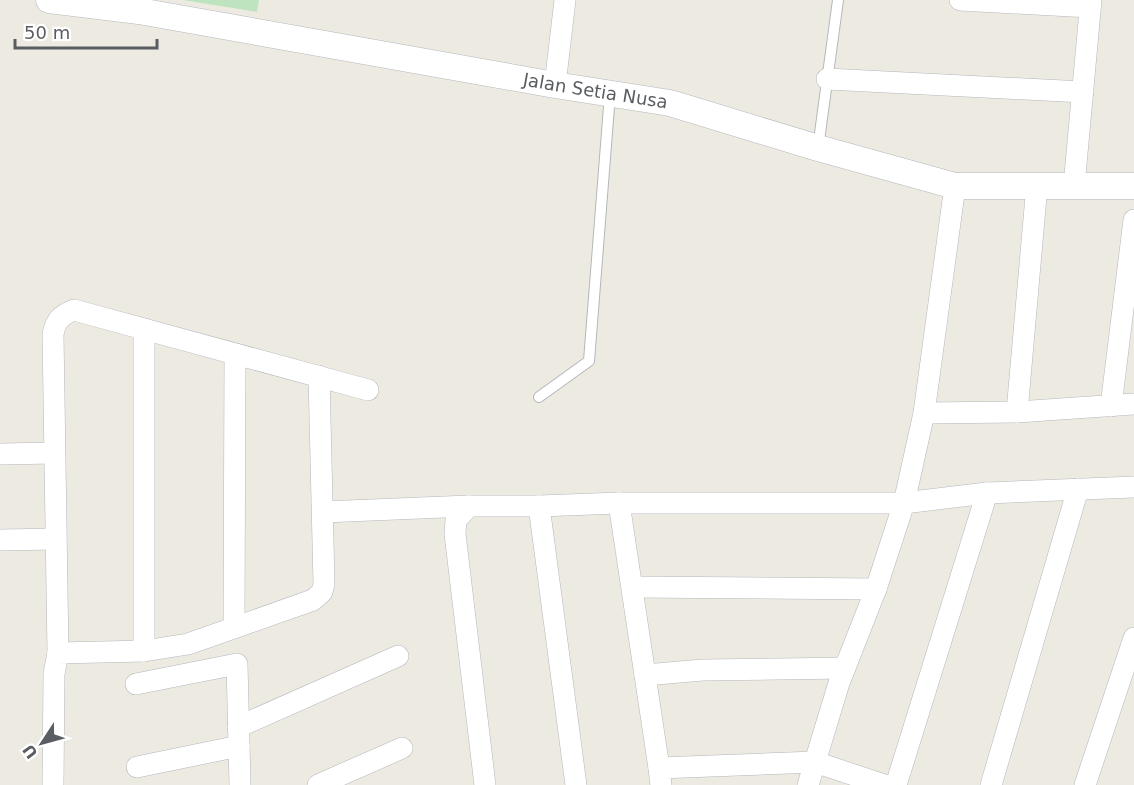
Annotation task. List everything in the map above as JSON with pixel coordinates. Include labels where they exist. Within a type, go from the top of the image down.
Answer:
[{"type":"street","name":"Jalan Setia Nusa","points":[[49,0],[139,11],[555,85],[670,103],[818,148],[955,186],[1134,186]]},
{"type":"street","points":[[555,85],[565,0]]},
{"type":"street","points":[[960,0],[1091,3],[1074,186]]},
{"type":"street","points":[[827,79],[1083,93]]},
{"type":"street","points":[[1017,412],[1037,185]]},
{"type":"street","points":[[808,785],[845,668],[876,589],[904,503],[924,413],[955,186]]},
{"type":"street","points":[[1112,406],[1134,220]]},
{"type":"street","points":[[53,785],[54,674],[58,653],[53,334],[55,323],[62,314],[74,310],[368,390]]},
{"type":"street","points":[[144,329],[144,651]]},
{"type":"street","points":[[234,628],[235,354]]},
{"type":"street","points":[[58,653],[144,651],[188,644],[313,600],[322,592],[324,584],[323,512],[319,376]]},
{"type":"street","points":[[924,413],[1017,412],[1134,404]]},
{"type":"street","points":[[0,454],[54,453]]},
{"type":"street","points":[[323,512],[619,503],[904,503],[987,493],[1134,487]]},
{"type":"street","points":[[991,785],[1078,489]]},
{"type":"street","points":[[896,785],[987,493]]},
{"type":"street","points":[[619,503],[660,776],[815,762],[884,785]]},
{"type":"street","points":[[469,506],[456,520],[455,534],[485,785]]},
{"type":"street","points":[[540,506],[576,785]]},
{"type":"street","points":[[0,540],[56,539]]},
{"type":"street","points":[[632,587],[876,589]]},
{"type":"street","points":[[1085,785],[1134,638]]},
{"type":"street","points":[[137,767],[239,736],[398,656]]},
{"type":"street","points":[[136,684],[237,664],[240,785]]},
{"type":"street","points":[[645,675],[703,670],[845,668]]},
{"type":"street","points":[[318,785],[402,748]]},
{"type":"lane","points":[[818,148],[838,0]]},
{"type":"lane","points":[[539,397],[589,361],[610,93]]},
{"type":"green space","points":[[183,0],[259,0],[257,12]]}]
